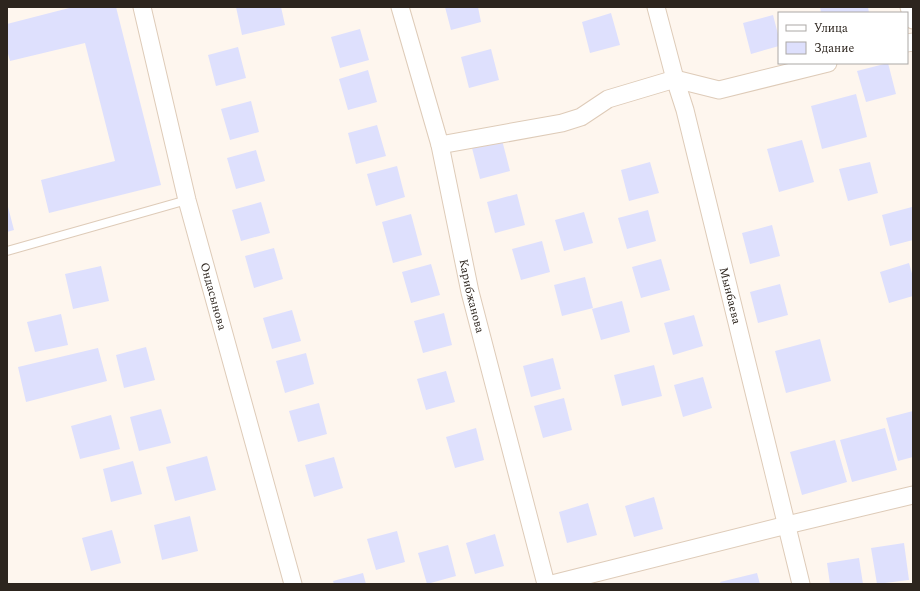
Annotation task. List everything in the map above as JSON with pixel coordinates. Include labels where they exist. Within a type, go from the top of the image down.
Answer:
[{"type":"street","name":"Ондасынова","points":[[142,7],[187,200],[293,584]]},
{"type":"street","name":"Карибжанова","points":[[400,7],[440,145],[470,292],[546,584]]},
{"type":"street","name":"Мынбаева","points":[[656,7],[675,80],[685,110],[801,584]]},
{"type":"street","points":[[909,7],[913,20]]},
{"type":"street","points":[[440,145],[562,123],[581,117],[608,99],[675,80],[719,90],[824,64]]},
{"type":"street","points":[[552,584],[913,495]]},
{"type":"lane","points":[[7,251],[187,200]]},
{"type":"building","points":[[73,7],[116,7],[161,185],[49,213],[41,180],[115,161],[85,43],[10,61],[7,50],[7,24]]},
{"type":"building","points":[[236,7],[281,7],[285,25],[242,35]]},
{"type":"building","points":[[445,7],[478,7],[481,22],[451,30]]},
{"type":"building","points":[[820,7],[868,7],[869,12],[821,12]]},
{"type":"building","points":[[611,13],[620,45],[590,53],[582,22]]},
{"type":"building","points":[[773,15],[778,34],[778,46],[751,54],[743,23]]},
{"type":"building","points":[[360,29],[369,60],[340,68],[331,37]]},
{"type":"building","points":[[238,47],[246,78],[216,86],[208,55]]},
{"type":"building","points":[[491,49],[499,80],[469,88],[461,57]]},
{"type":"building","points":[[888,64],[896,94],[866,102],[857,71]]},
{"type":"building","points":[[368,70],[377,102],[348,110],[339,79]]},
{"type":"building","points":[[856,94],[867,137],[822,149],[811,106]]},
{"type":"building","points":[[251,101],[259,132],[230,140],[221,109]]},
{"type":"building","points":[[377,125],[386,156],[356,164],[348,133]]},
{"type":"building","points":[[502,140],[510,171],[480,179],[472,148]]},
{"type":"building","points":[[802,140],[814,182],[779,192],[767,149]]},
{"type":"building","points":[[256,150],[265,181],[236,189],[227,158]]},
{"type":"building","points":[[650,162],[659,193],[629,201],[621,170]]},
{"type":"building","points":[[870,162],[878,193],[848,201],[839,169]]},
{"type":"building","points":[[397,166],[405,197],[376,206],[367,174]]},
{"type":"building","points":[[517,194],[525,225],[495,233],[487,202]]},
{"type":"building","points":[[261,202],[270,233],[241,241],[232,210]]},
{"type":"building","points":[[7,203],[14,230],[7,232]]},
{"type":"building","points":[[912,207],[913,240],[890,246],[882,215]]},
{"type":"building","points":[[648,210],[656,241],[627,249],[618,218]]},
{"type":"building","points":[[584,212],[593,243],[564,251],[555,220]]},
{"type":"building","points":[[411,214],[422,255],[393,263],[382,222]]},
{"type":"building","points":[[772,225],[780,256],[750,264],[742,233]]},
{"type":"building","points":[[542,241],[550,272],[521,280],[512,249]]},
{"type":"building","points":[[274,248],[283,279],[254,288],[245,256]]},
{"type":"building","points":[[661,259],[670,290],[641,298],[632,267]]},
{"type":"building","points":[[909,263],[913,277],[913,296],[889,303],[880,272]]},
{"type":"building","points":[[431,264],[440,295],[411,303],[402,272]]},
{"type":"building","points":[[101,266],[109,301],[73,309],[65,274]]},
{"type":"building","points":[[585,277],[593,308],[562,316],[554,285]]},
{"type":"building","points":[[780,284],[788,315],[758,323],[750,292]]},
{"type":"building","points":[[622,301],[630,332],[601,340],[592,309]]},
{"type":"building","points":[[292,310],[301,341],[272,349],[263,318]]},
{"type":"building","points":[[444,313],[452,345],[423,353],[414,321]]},
{"type":"building","points":[[61,314],[68,345],[35,352],[27,322]]},
{"type":"building","points":[[694,315],[703,346],[673,355],[664,323]]},
{"type":"building","points":[[820,339],[831,381],[786,393],[775,351]]},
{"type":"building","points":[[146,347],[155,380],[124,388],[116,355]]},
{"type":"building","points":[[98,348],[107,381],[26,402],[18,367]]},
{"type":"building","points":[[306,353],[314,384],[285,393],[276,361]]},
{"type":"building","points":[[553,358],[561,389],[531,397],[523,366]]},
{"type":"building","points":[[654,365],[662,396],[622,406],[614,375]]},
{"type":"building","points":[[446,371],[455,402],[426,410],[417,379]]},
{"type":"building","points":[[703,377],[712,408],[683,417],[674,385]]},
{"type":"building","points":[[564,398],[572,430],[543,438],[534,406]]},
{"type":"building","points":[[319,403],[327,434],[298,442],[289,411]]},
{"type":"building","points":[[161,409],[171,443],[139,451],[130,417]]},
{"type":"building","points":[[913,411],[913,457],[898,461],[886,418]]},
{"type":"building","points":[[111,415],[120,449],[80,459],[71,426]]},
{"type":"building","points":[[476,428],[484,460],[455,468],[446,437]]},
{"type":"building","points":[[885,428],[897,470],[852,482],[840,440]]},
{"type":"building","points":[[835,440],[847,482],[802,495],[790,452]]},
{"type":"building","points":[[207,456],[216,490],[175,501],[166,467]]},
{"type":"building","points":[[334,457],[343,488],[314,497],[305,465]]},
{"type":"building","points":[[133,461],[142,494],[111,502],[103,469]]},
{"type":"building","points":[[654,497],[663,529],[634,537],[625,506]]},
{"type":"building","points":[[588,503],[597,535],[567,543],[559,512]]},
{"type":"building","points":[[190,516],[198,551],[162,560],[154,525]]},
{"type":"building","points":[[112,530],[121,563],[91,571],[82,538]]},
{"type":"building","points":[[397,531],[405,562],[376,570],[367,539]]},
{"type":"building","points":[[495,534],[504,566],[475,574],[466,543]]},
{"type":"building","points":[[904,543],[909,580],[877,584],[871,548]]},
{"type":"building","points":[[448,545],[456,576],[427,584],[418,553]]},
{"type":"building","points":[[859,558],[863,584],[830,584],[827,563]]},
{"type":"building","points":[[363,573],[366,584],[334,584],[333,581]]},
{"type":"building","points":[[757,573],[760,584],[721,584],[720,582]]}]
